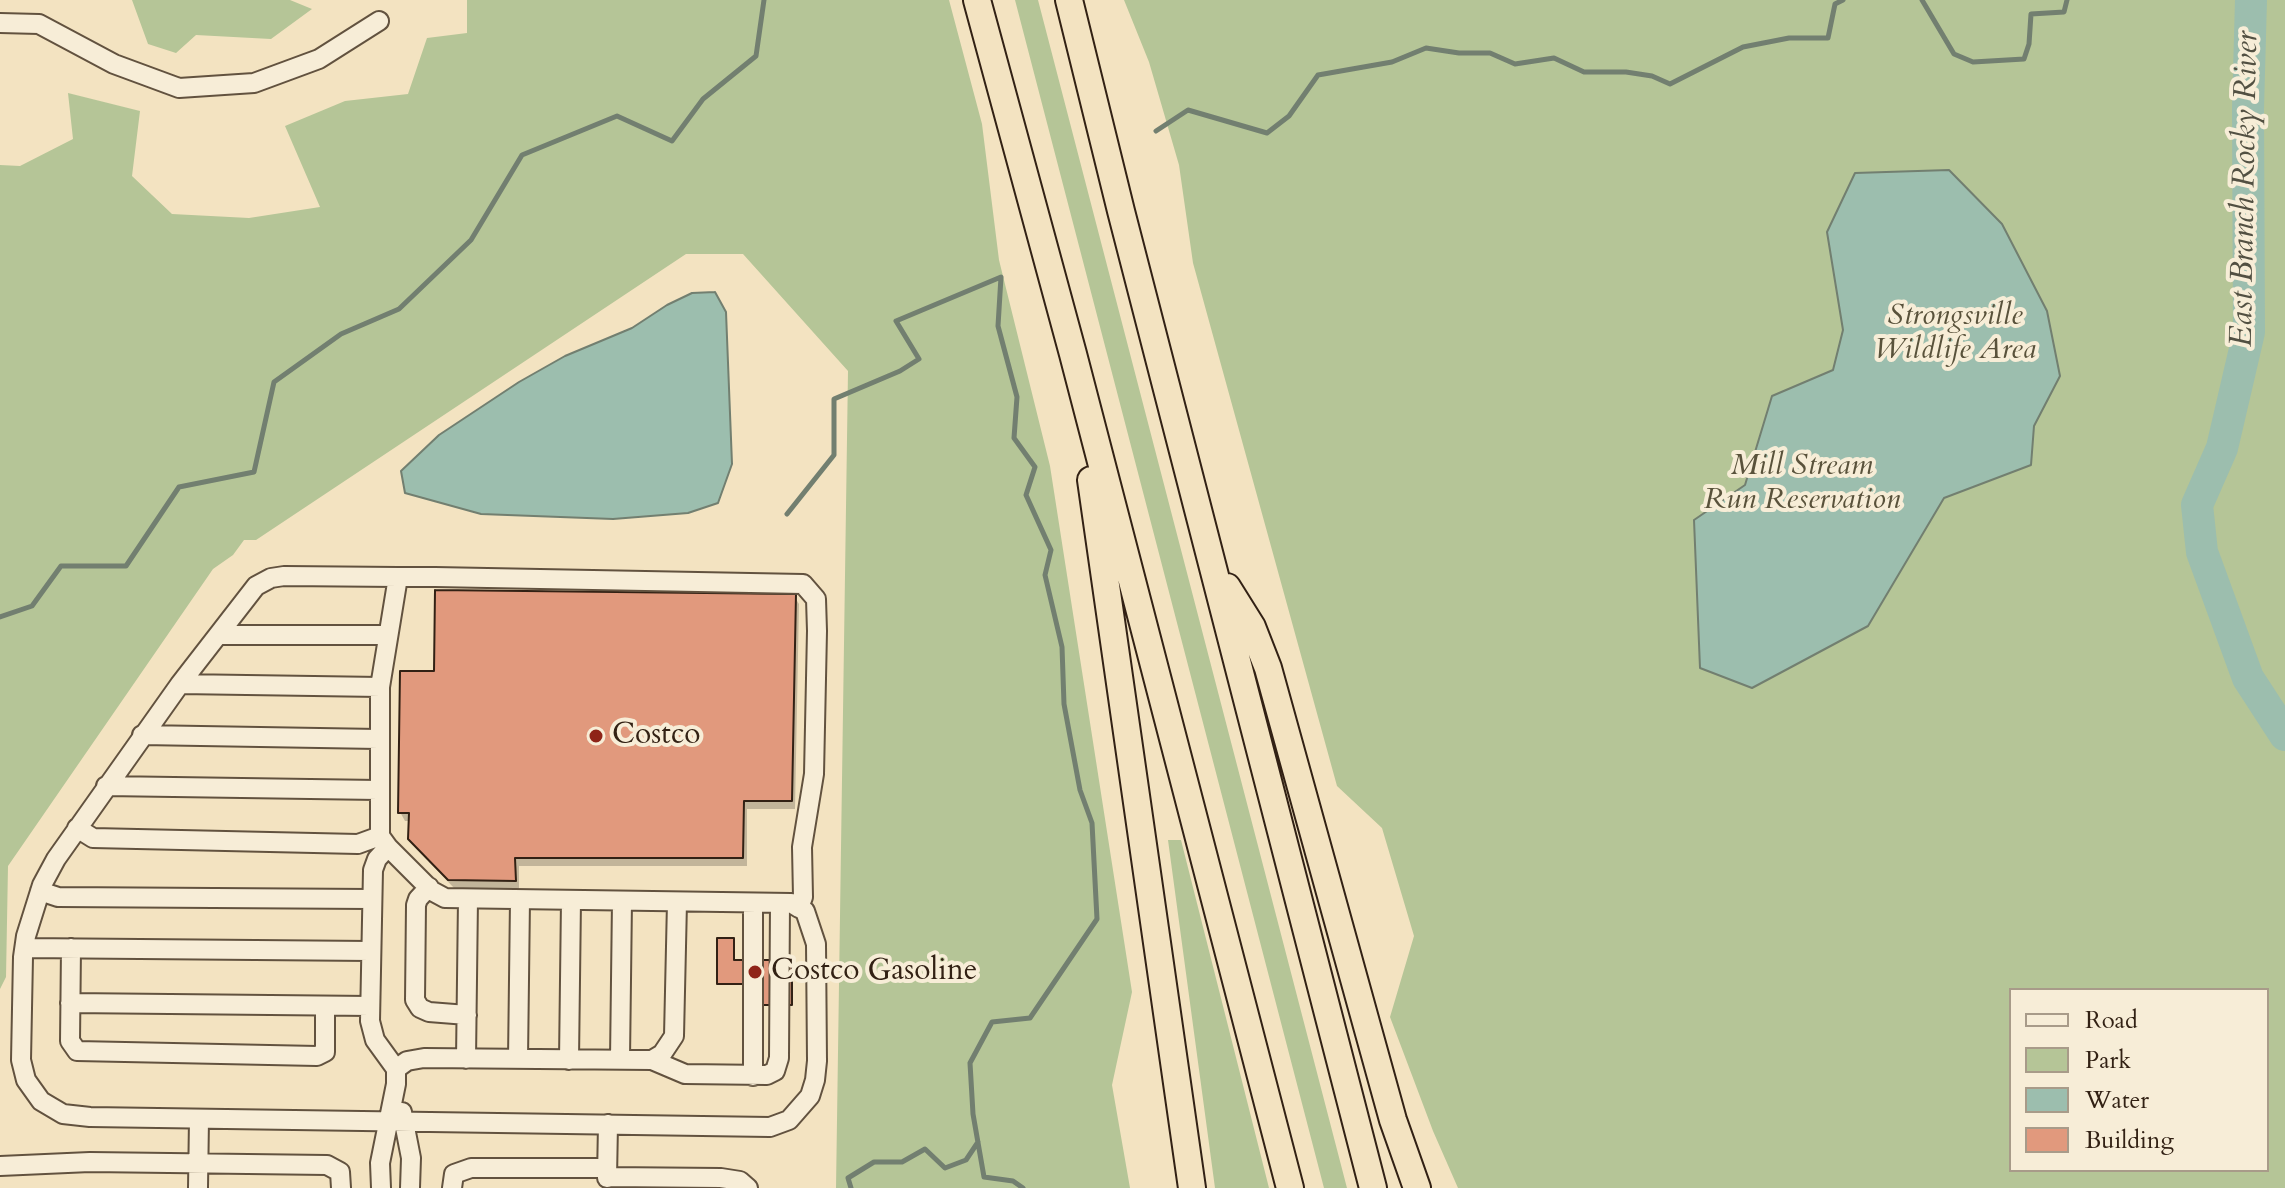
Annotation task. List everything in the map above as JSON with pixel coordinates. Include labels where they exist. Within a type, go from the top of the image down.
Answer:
[{"type":"highway","points":[[977,0],[1073,354],[1290,1188]]},
{"type":"highway","points":[[1069,0],[1373,1188]]},
{"type":"highway","points":[[1073,354],[1192,1188]]},
{"type":"highway","points":[[1212,562],[1252,627],[1268,668],[1393,1120],[1417,1188]]},
{"type":"street","points":[[0,23],[39,24],[114,64],[179,88],[254,83],[319,59],[379,21]]},
{"type":"street","points":[[398,577],[380,687],[378,790],[384,842],[373,870],[370,899],[370,1021],[375,1040],[396,1076],[397,1122],[411,1158],[410,1188]]},
{"type":"street","points":[[77,828],[93,838],[384,842],[429,887],[445,898],[791,903],[799,908],[805,911],[816,944],[815,1080],[810,1096],[800,1110],[789,1120],[770,1127],[199,1119],[63,1114],[41,1101],[26,1080],[21,1060],[25,948],[40,891],[56,859],[77,828],[106,786],[142,735],[180,684],[256,586],[271,578],[796,583],[808,588],[816,599],[817,607],[814,774],[802,847],[803,897],[799,908]]},
{"type":"street","points":[[219,635],[388,635]]},
{"type":"street","points":[[180,684],[380,687]]},
{"type":"street","points":[[142,735],[378,739]]},
{"type":"street","points":[[106,786],[378,790]]},
{"type":"street","points":[[429,887],[416,905],[415,1000],[420,1008],[429,1012],[467,1015]]},
{"type":"street","points":[[40,891],[58,897],[370,899]]},
{"type":"street","points":[[466,1059],[468,899]]},
{"type":"street","points":[[518,1059],[520,900]]},
{"type":"street","points":[[569,1060],[571,900]]},
{"type":"street","points":[[620,1059],[622,901]]},
{"type":"street","points":[[652,1060],[662,1054],[674,1036],[677,902]]},
{"type":"street","points":[[753,903],[753,1076]]},
{"type":"street","points":[[396,1076],[407,1061],[424,1058],[652,1060],[685,1074],[767,1075],[775,1071],[779,1058],[780,903]]},
{"type":"street","points":[[25,948],[370,951]]},
{"type":"street","points":[[71,948],[70,1041],[77,1051],[317,1056],[325,1052],[325,1006]]},
{"type":"street","points":[[70,1003],[370,1006]]},
{"type":"street","points":[[198,1188],[199,1119]]},
{"type":"street","points":[[381,1188],[380,1163],[397,1122]]},
{"type":"street","points":[[607,1178],[608,1124]]},
{"type":"street","points":[[0,1166],[199,1162],[327,1165],[340,1172],[341,1188]]},
{"type":"street","points":[[452,1188],[454,1174],[471,1168],[607,1178],[721,1178],[740,1181],[748,1188]]},
{"type":"green space","points":[[132,0],[290,0],[312,9],[271,39],[196,35],[176,53],[148,44]]},
{"type":"green space","points":[[467,0],[949,0],[982,124],[999,260],[1050,466],[1132,992],[1112,1085],[1130,1188],[836,1188],[848,371],[743,254],[686,254],[256,540],[244,540],[233,555],[213,569],[8,866],[6,977],[0,989],[0,165],[20,166],[73,139],[68,93],[140,111],[132,176],[172,214],[249,218],[320,207],[285,126],[345,101],[408,94],[427,38],[467,33]]},
{"type":"green space","points":[[1015,0],[1038,0],[1347,1188],[1324,1188]]},
{"type":"green space","name":"Mill Stream Run Reservation","points":[[1124,0],[2285,0],[2285,1188],[1458,1188],[1390,1017],[1414,936],[1382,828],[1337,786],[1193,263],[1179,165],[1149,62]]},
{"type":"green space","points":[[1168,840],[1181,840],[1269,1188],[1215,1188]]},
{"type":"water","points":[[1949,170],[2002,224],[2047,311],[2060,376],[2034,426],[2031,465],[1944,498],[1868,626],[1752,688],[1700,668],[1694,520],[1745,485],[1772,396],[1833,370],[1843,330],[1827,232],[1855,173]]},
{"type":"water","points":[[715,292],[726,312],[732,464],[718,503],[688,513],[613,519],[481,514],[405,493],[401,471],[439,435],[519,382],[565,356],[632,328],[692,293]]},
{"type":"building","name":"Costco","points":[[435,590],[796,594],[792,801],[744,801],[743,858],[515,858],[516,881],[448,880],[408,839],[409,813],[398,813],[400,671],[434,671]]},
{"type":"building","name":"Costco Gasoline","points":[[717,938],[734,938],[734,960],[792,960],[792,1005],[744,1005],[744,984],[717,984]]},
{"type":"waterway","points":[[0,617],[32,606],[61,566],[126,566],[179,487],[254,472],[274,382],[341,334],[399,309],[471,240],[522,155],[617,116],[672,141],[703,99],[756,56],[764,0]]},
{"type":"waterway","points":[[1156,131],[1188,110],[1267,133],[1289,116],[1318,75],[1392,62],[1426,48],[1459,53],[1490,53],[1515,64],[1554,58],[1584,72],[1626,72],[1652,76],[1670,84],[1743,47],[1789,38],[1828,38],[1835,4],[1843,0]]},
{"type":"waterway","points":[[1922,0],[1954,54],[1973,62],[2024,59],[2029,44],[2031,14],[2064,12],[2067,0]]},
{"type":"waterway","name":"East Branch Rocky River","points":[[2251,0],[2249,332],[2222,448],[2197,505],[2202,552],[2248,678],[2285,735]]},
{"type":"waterway","points":[[787,514],[834,455],[834,399],[900,371],[919,359],[896,321],[1001,277],[998,326],[1017,397],[1014,438],[1035,467],[1026,495],[1051,550],[1045,575],[1062,647],[1064,704],[1080,790],[1092,823],[1097,919],[1030,1018],[992,1022],[970,1063],[973,1114],[984,1177],[1013,1181],[1023,1188]]},
{"type":"waterway","points":[[851,1188],[848,1178],[874,1162],[902,1162],[925,1149],[945,1168],[966,1160],[978,1142]]},
{"type":"place","name":"Costco","points":[[596,736]]},
{"type":"place","name":"Costco Gasoline","points":[[755,972]]},
{"type":"park label","name":"Strongsville Wildlife Area","points":[[1955,334]]}]
